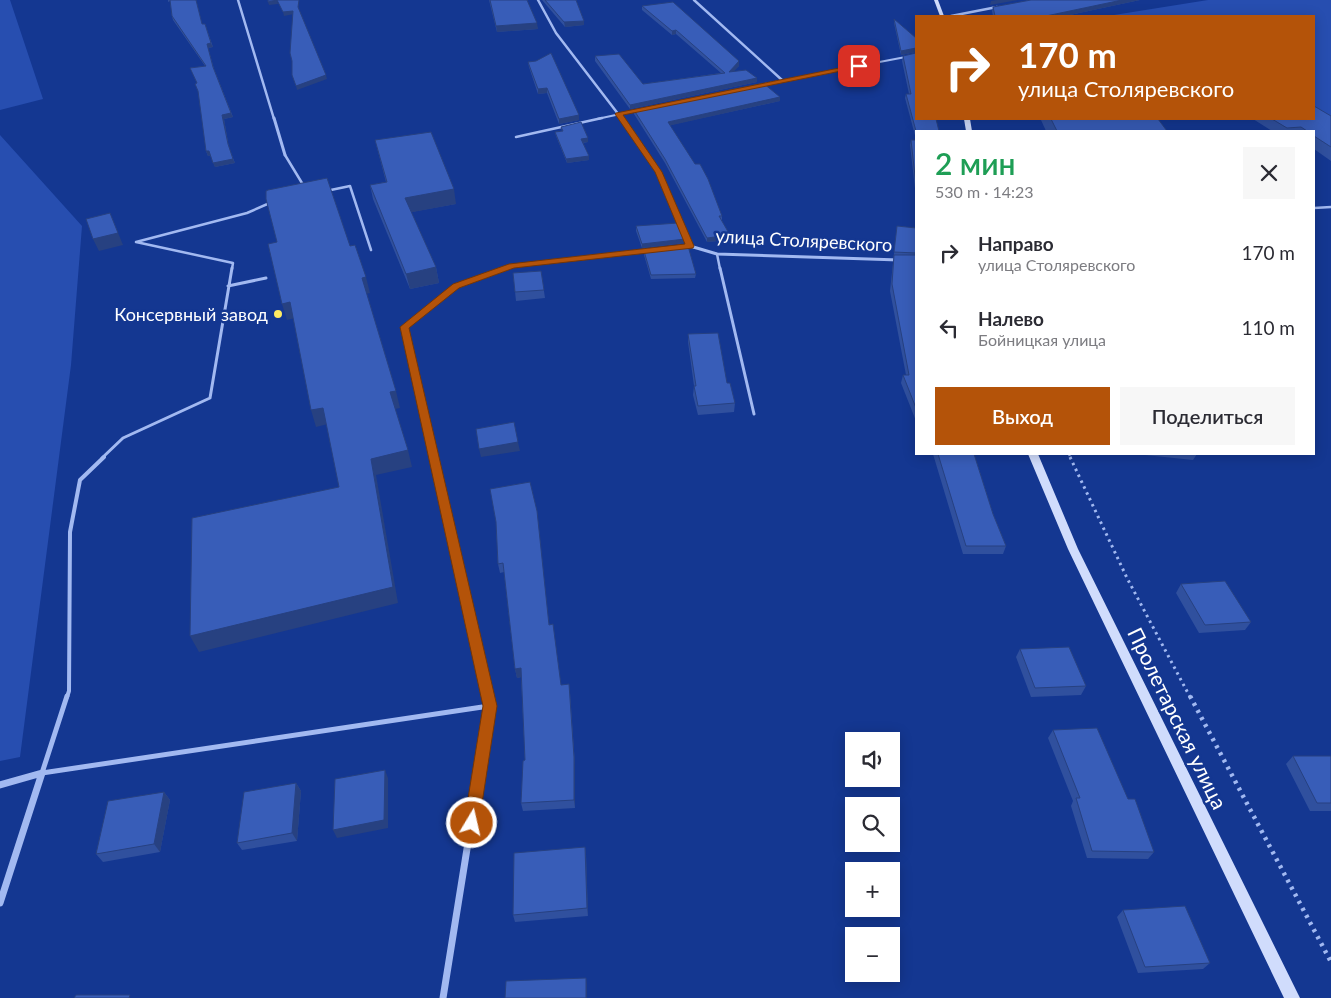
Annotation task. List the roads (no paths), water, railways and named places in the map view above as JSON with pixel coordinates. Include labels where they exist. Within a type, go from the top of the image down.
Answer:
[{"type":"main road","points":[[936,0],[942,15]]},
{"type":"main road","name":"Пролетарская улица","points":[[1033,455],[1073,549],[1292,998]]},
{"type":"street","points":[[238,0],[285,155]]},
{"type":"street","points":[[538,0],[556,33],[618,114],[659,172],[690,246]]},
{"type":"street","points":[[694,0],[782,80]]},
{"type":"street","points":[[956,15],[1000,7]]},
{"type":"street","name":"улица Столяревского","points":[[670,248],[690,246],[717,254],[906,260]]},
{"type":"street","points":[[444,998],[490,706],[404,327],[456,286],[512,266],[650,250]]},
{"type":"street","points":[[0,785],[42,773]]},
{"type":"street","points":[[0,903],[42,773]]},
{"type":"lane","points":[[753,86],[915,55]]},
{"type":"lane","points":[[516,136],[647,108]]},
{"type":"lane","points":[[285,155],[308,194]]},
{"type":"lane","points":[[325,191],[350,186],[371,250]]},
{"type":"lane","points":[[281,200],[246,213],[136,242],[233,263],[210,398],[123,438],[80,480],[70,532],[69,691],[42,773],[490,706]]},
{"type":"lane","points":[[1315,208],[1331,207]]},
{"type":"lane","points":[[717,254],[754,414]]},
{"type":"lane","points":[[228,286],[266,278]]},
{"type":"place","name":"Консервный завод","points":[[278,314]]}]
